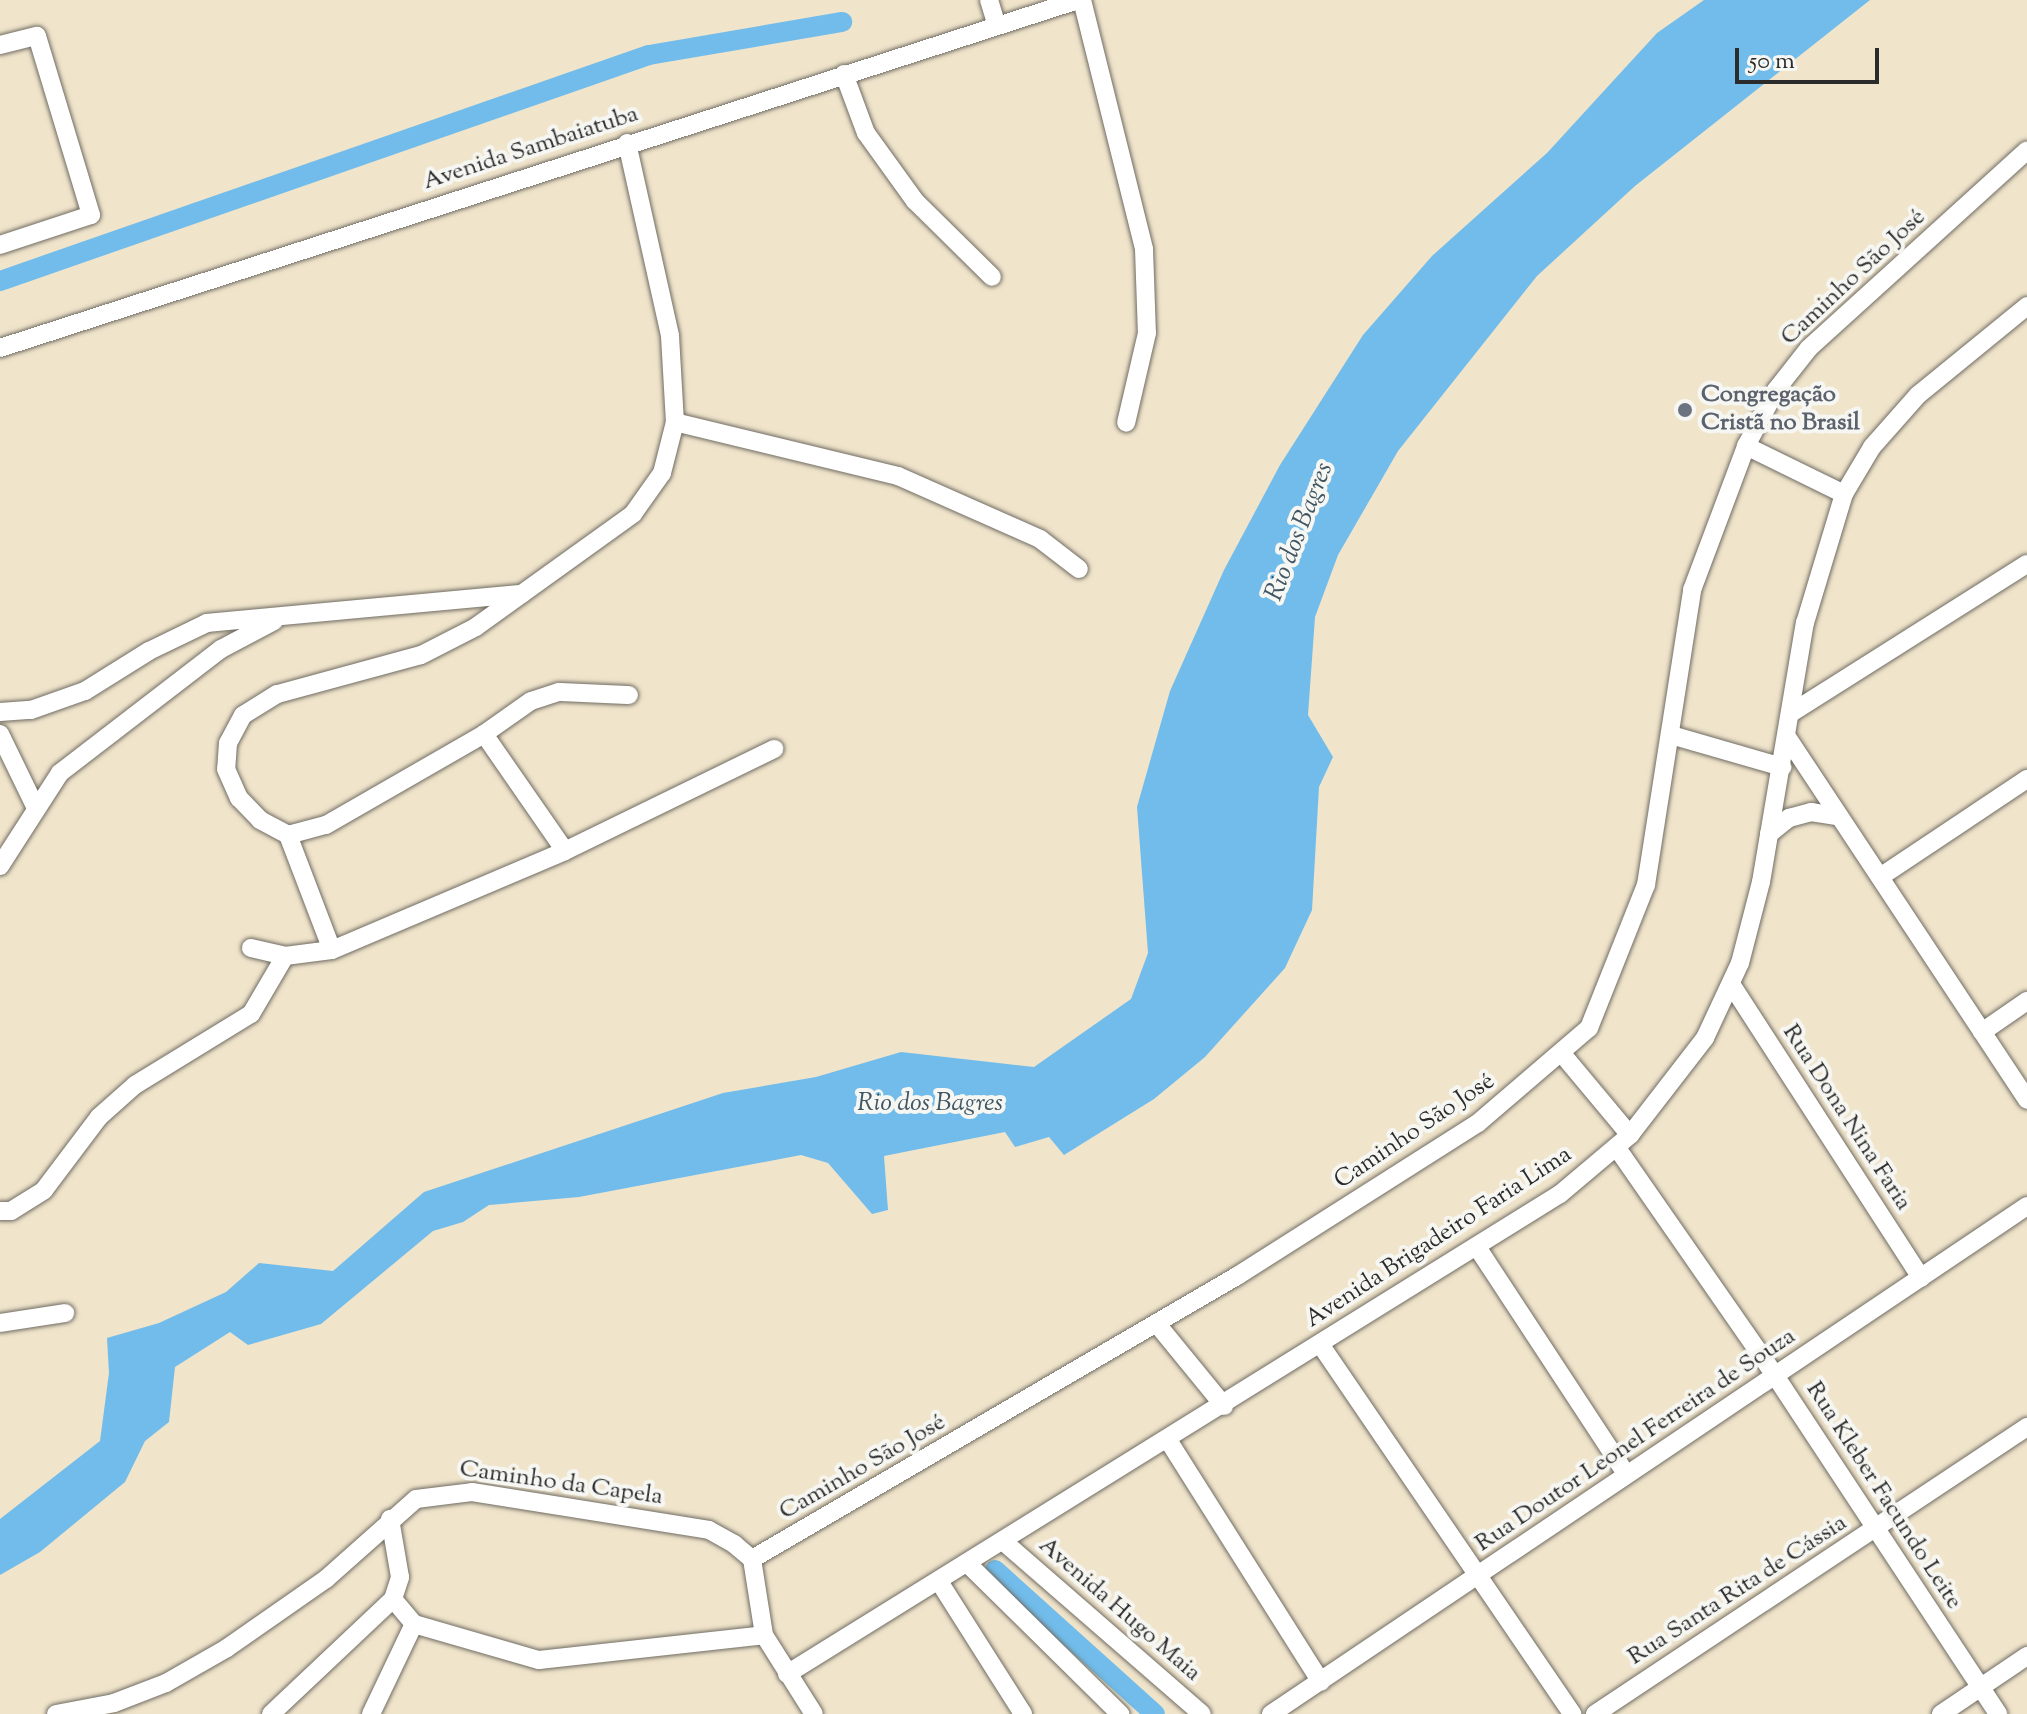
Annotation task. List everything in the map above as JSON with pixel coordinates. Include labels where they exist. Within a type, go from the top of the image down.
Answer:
[{"type":"street","points":[[989,0],[997,26]]},
{"type":"street","points":[[1080,0],[1144,249],[1147,333],[1126,423]]},
{"type":"street","name":"Avenida Sambaiatuba","points":[[0,348],[627,143],[1080,0]]},
{"type":"street","points":[[0,45],[37,36],[91,215],[0,245]]},
{"type":"street","points":[[844,74],[866,133],[907,190],[992,277]]},
{"type":"street","points":[[332,950],[288,835],[260,820],[239,798],[226,769],[228,743],[243,715],[277,694],[421,655],[526,593],[633,514],[662,473],[675,422],[670,336],[627,143]]},
{"type":"street","name":"Caminho São José","points":[[752,1559],[1157,1324],[1478,1123],[1563,1055],[1589,1028],[1646,885],[1692,590],[1746,446],[1776,390],[1809,348],[2025,158]]},
{"type":"street","name":"Avenida Brigadeiro Faria Lima","points":[[787,1674],[940,1583],[1477,1247],[1560,1194],[1624,1141],[1705,1038],[1731,984],[1749,931],[1769,834],[1805,623],[1844,494],[1872,447],[1918,395],[2027,306]]},
{"type":"street","points":[[675,422],[898,476],[1040,539],[1079,569]]},
{"type":"street","points":[[1746,446],[1844,494]]},
{"type":"street","points":[[1791,713],[2027,564]]},
{"type":"street","points":[[0,712],[31,710],[85,691],[149,651],[207,623],[274,621],[526,593]]},
{"type":"street","points":[[0,866],[60,773],[123,720],[221,649],[274,621]]},
{"type":"street","points":[[288,835],[326,825],[484,734],[531,701],[559,692],[629,695]]},
{"type":"street","points":[[0,734],[36,808]]},
{"type":"street","points":[[484,734],[565,851]]},
{"type":"street","points":[[1671,735],[1782,767]]},
{"type":"street","points":[[1787,737],[2027,1100]]},
{"type":"street","points":[[251,948],[285,956],[332,950],[565,851],[774,749]]},
{"type":"street","points":[[1880,877],[2027,779]]},
{"type":"street","points":[[1769,834],[1789,818],[1811,812],[1837,816]]},
{"type":"street","points":[[0,1211],[11,1211],[44,1190],[99,1117],[135,1085],[251,1014],[285,956]]},
{"type":"street","name":"Rua Dona Nina Faria","points":[[1731,984],[1921,1278]]},
{"type":"street","points":[[1982,1032],[2027,1001]]},
{"type":"street","name":"Rua Kleber Facundo Leite","points":[[1563,1055],[1624,1141],[1998,1714]]},
{"type":"street","name":"Rua Doutor Leonel Ferreira de Souza","points":[[1271,1714],[2027,1206]]},
{"type":"street","points":[[1477,1247],[1626,1474]]},
{"type":"street","points":[[0,1323],[65,1313]]},
{"type":"street","points":[[1157,1324],[1224,1406]]},
{"type":"street","points":[[1320,1344],[1572,1714]]},
{"type":"street","name":"Rua Santa Rita de Cássia","points":[[1595,1714],[2027,1427]]},
{"type":"street","points":[[1168,1440],[1321,1682]]},
{"type":"street","name":"Caminho da Capela","points":[[56,1714],[114,1703],[166,1683],[227,1648],[326,1579],[416,1499],[472,1492],[709,1530],[752,1559]]},
{"type":"street","points":[[271,1714],[393,1599],[400,1577],[390,1519]]},
{"type":"street","name":"Avenida Hugo Maia","points":[[1004,1542],[1202,1714]]},
{"type":"street","points":[[752,1559],[764,1635],[814,1714]]},
{"type":"street","points":[[968,1564],[1120,1714]]},
{"type":"street","points":[[940,1583],[1023,1714]]},
{"type":"street","points":[[393,1599],[414,1624],[539,1660],[764,1635]]},
{"type":"street","points":[[371,1714],[414,1624]]},
{"type":"street","points":[[1941,1714],[2027,1656]]},
{"type":"water","name":"Rio dos Bagres","points":[[1704,0],[1870,0],[1635,186],[1537,276],[1398,451],[1338,555],[1315,617],[1308,715],[1333,757],[1319,787],[1312,910],[1285,968],[1205,1057],[1154,1099],[1064,1155],[1049,1137],[1015,1147],[1005,1132],[884,1156],[888,1210],[872,1214],[828,1163],[801,1155],[579,1197],[489,1205],[463,1222],[433,1231],[321,1324],[248,1345],[230,1332],[175,1367],[169,1422],[145,1441],[125,1482],[40,1552],[0,1575],[0,1519],[100,1441],[109,1373],[107,1338],[159,1323],[226,1292],[259,1263],[333,1271],[424,1192],[723,1093],[816,1077],[901,1052],[1034,1067],[1131,999],[1148,953],[1137,807],[1170,691],[1224,570],[1280,465],[1363,335],[1432,256],[1547,153],[1657,33]]},
{"type":"waterway","points":[[0,281],[649,55],[842,22]]},
{"type":"waterway","points":[[995,1570],[1155,1714]]},
{"type":"place","name":"Congregação Cristã no Brasil","points":[[1685,410]]}]
